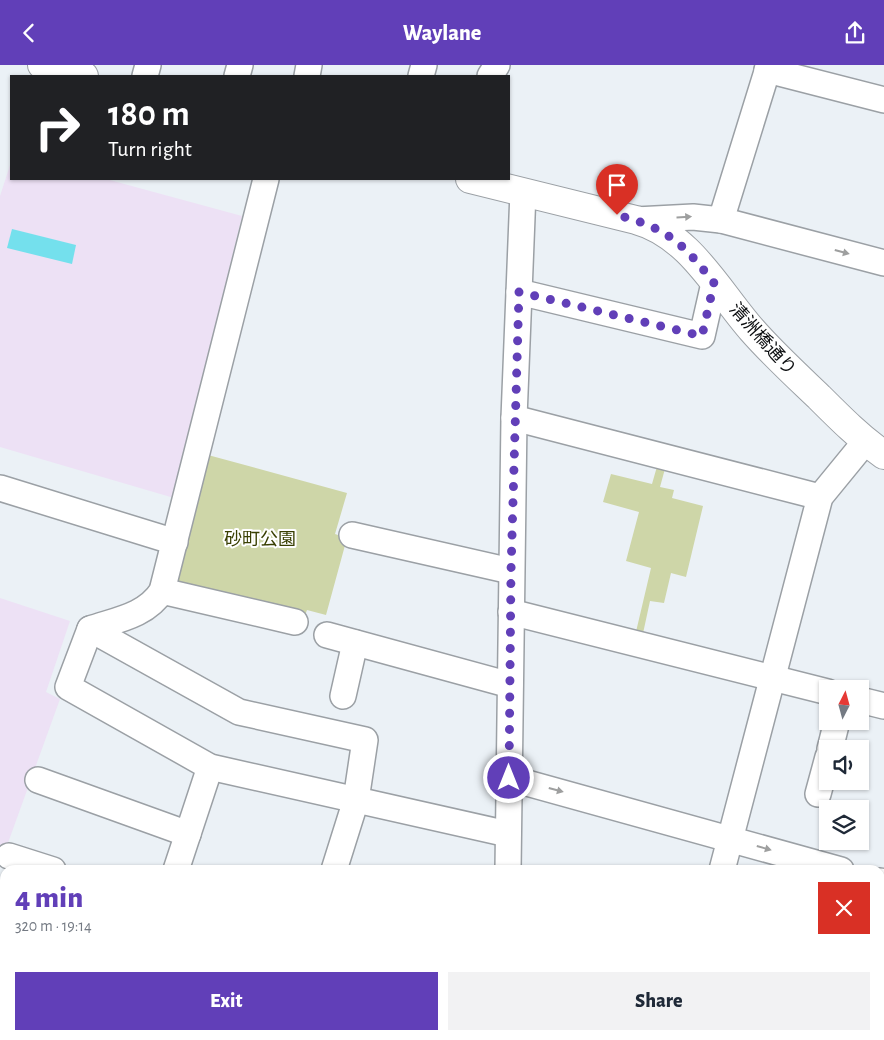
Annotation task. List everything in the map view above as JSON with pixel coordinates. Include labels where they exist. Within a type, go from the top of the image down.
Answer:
[{"type":"main road","points":[[44,65],[80,75]]},
{"type":"main road","name":"清洲橋通り","points":[[474,180],[636,220],[649,224],[674,238],[776,357],[875,449]]},
{"type":"street","points":[[721,220],[768,67],[884,100]]},
{"type":"street","points":[[90,629],[141,612],[154,604],[162,591],[266,180]]},
{"type":"street","points":[[508,865],[514,418],[523,192]]},
{"type":"street","points":[[636,220],[694,217],[721,220],[884,263]]},
{"type":"street","points":[[519,292],[702,336],[714,283]]},
{"type":"street","points":[[514,418],[820,497]]},
{"type":"street","points":[[723,865],[820,497],[875,449]]},
{"type":"street","points":[[0,487],[175,543]]},
{"type":"street","points":[[352,535],[511,571]]},
{"type":"street","points":[[162,591],[295,621]]},
{"type":"street","points":[[510,612],[819,690]]},
{"type":"street","points":[[90,629],[68,687],[210,767],[508,834]]},
{"type":"street","points":[[90,629],[239,712],[365,740],[356,800],[336,865]]},
{"type":"street","points":[[327,635],[510,685]]},
{"type":"street","points":[[343,696],[355,643]]},
{"type":"street","points":[[869,702],[884,706]]},
{"type":"street","points":[[178,865],[210,767]]},
{"type":"street","points":[[509,778],[824,865]]},
{"type":"street","points":[[38,781],[188,835]]},
{"type":"street","points":[[818,795],[819,790]]},
{"type":"street","points":[[9,856],[37,865]]},
{"type":"shaded area","points":[[10,165],[10,180],[110,180],[242,216],[174,498],[0,447],[0,196]]},
{"type":"shaded area","points":[[0,598],[70,621],[46,692],[60,699],[0,865]]},
{"type":"green space","name":"砂町公園","points":[[208,455],[347,493],[335,534],[347,538],[326,615],[307,610],[304,618],[174,587]]},
{"type":"green space","points":[[658,463],[666,465],[660,487],[674,490],[672,498],[703,506],[686,577],[671,573],[664,603],[650,601],[642,638],[635,636],[651,568],[626,561],[639,512],[603,502],[611,474],[652,484]]},
{"type":"water","points":[[12,229],[76,245],[72,264],[7,248]]},
{"type":"route","points":[[509,778],[514,418],[519,292],[702,336],[714,283],[701,266],[674,238],[649,224],[617,215]]}]
